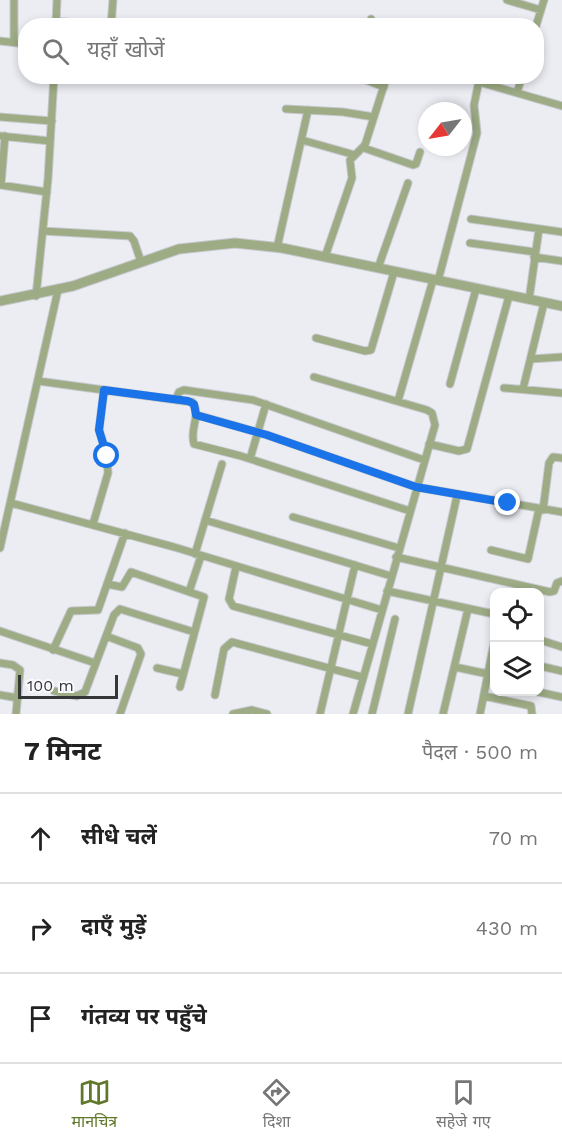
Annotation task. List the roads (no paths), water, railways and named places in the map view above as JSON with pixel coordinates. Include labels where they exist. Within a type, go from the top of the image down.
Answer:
[{"type":"street","points":[[14,0],[14,42]]},
{"type":"street","points":[[56,18],[57,0]]},
{"type":"street","points":[[112,18],[113,0]]},
{"type":"street","points":[[507,0],[541,10]]},
{"type":"street","points":[[539,18],[544,0]]},
{"type":"street","points":[[0,41],[18,43]]},
{"type":"street","points":[[36,296],[47,192],[54,84]]},
{"type":"street","points":[[376,84],[384,87]]},
{"type":"street","points":[[325,257],[352,178],[350,162],[364,148],[385,84]]},
{"type":"street","points":[[398,401],[436,281],[477,133],[478,124],[474,105],[478,84]]},
{"type":"street","points":[[493,84],[562,106]]},
{"type":"street","points":[[517,93],[520,84]]},
{"type":"street","points":[[286,109],[374,117]]},
{"type":"street","points":[[277,248],[308,110]]},
{"type":"street","points":[[0,117],[52,121]]},
{"type":"street","points":[[47,192],[0,185],[3,136],[50,141]]},
{"type":"street","points":[[302,140],[355,155]]},
{"type":"street","points":[[364,148],[412,165],[416,164],[419,156]]},
{"type":"street","points":[[378,268],[408,183]]},
{"type":"street","points":[[471,219],[562,232]]},
{"type":"street","points":[[529,300],[538,229]]},
{"type":"street","points":[[43,231],[130,236],[134,240],[141,262]]},
{"type":"street","points":[[0,302],[58,290],[162,253],[206,245],[235,243],[325,257],[562,306]]},
{"type":"street","points":[[470,243],[562,261]]},
{"type":"street","points":[[315,338],[365,351],[371,350],[394,272]]},
{"type":"street","points":[[450,384],[476,289]]},
{"type":"street","points":[[0,548],[58,290]]},
{"type":"street","points":[[429,444],[459,451],[467,449],[509,296]]},
{"type":"street","points":[[523,389],[544,303]]},
{"type":"street","points":[[531,359],[562,357]]},
{"type":"street","points":[[314,377],[432,413],[435,425],[353,714]]},
{"type":"street","points":[[38,381],[192,402],[196,415],[192,438],[194,444],[250,459],[410,511]]},
{"type":"street","points":[[504,388],[562,393]]},
{"type":"street","points":[[93,524],[108,472],[107,456],[99,430],[104,390]]},
{"type":"street","points":[[176,399],[179,392],[184,390],[232,396],[266,404],[424,460]]},
{"type":"street","points":[[250,459],[266,404]]},
{"type":"street","points":[[196,415],[256,432],[416,487],[562,512]]},
{"type":"street","points":[[491,550],[528,559],[541,509],[549,463],[553,457],[562,458]]},
{"type":"street","points":[[189,592],[205,520],[222,465]]},
{"type":"street","points":[[408,714],[458,496]]},
{"type":"street","points":[[11,503],[125,533],[382,610]]},
{"type":"street","points":[[293,517],[399,548]]},
{"type":"street","points":[[205,520],[391,576]]},
{"type":"street","points":[[53,650],[71,611],[77,609],[96,611],[125,533]]},
{"type":"street","points":[[396,557],[550,592],[554,591],[557,583],[562,581]]},
{"type":"street","points":[[320,714],[355,565]]},
{"type":"street","points":[[236,567],[229,599],[233,606],[372,644]]},
{"type":"street","points":[[107,584],[122,587],[131,572],[203,597],[205,600],[180,687]]},
{"type":"street","points":[[387,591],[490,613]]},
{"type":"street","points":[[54,691],[81,695],[85,692],[114,615],[120,609],[194,632]]},
{"type":"street","points":[[443,714],[468,609]]},
{"type":"street","points":[[372,714],[395,619]]},
{"type":"street","points":[[0,632],[96,663]]},
{"type":"street","points":[[106,636],[138,648],[141,654],[120,714]]},
{"type":"street","points":[[544,641],[562,646]]},
{"type":"street","points":[[215,694],[224,649],[232,642],[362,677]]},
{"type":"street","points":[[0,663],[13,665],[20,670],[16,713],[27,714]]},
{"type":"street","points":[[480,714],[490,665]]},
{"type":"street","points":[[455,667],[488,674]]},
{"type":"street","points":[[544,667],[562,671]]},
{"type":"street","points":[[157,668],[183,674]]},
{"type":"street","points":[[544,693],[562,697]]},
{"type":"street","points":[[0,695],[18,698]]},
{"type":"street","points":[[484,696],[531,706],[532,714]]},
{"type":"street","points":[[233,714],[245,710],[267,714]]}]
